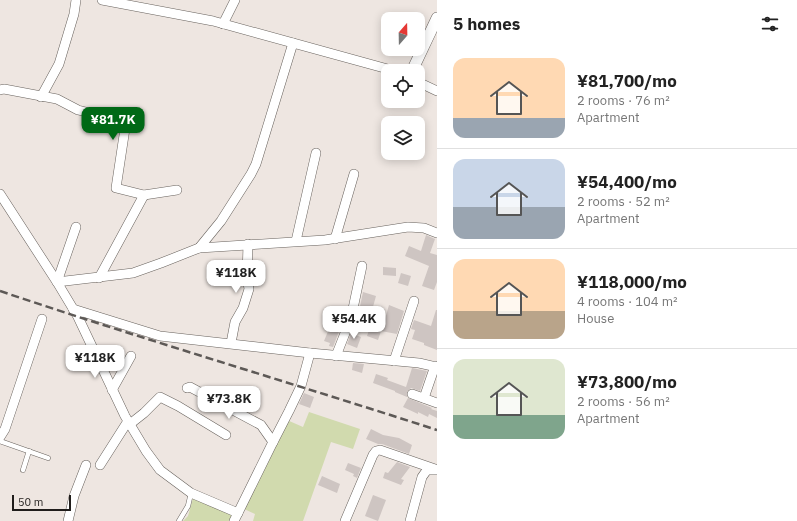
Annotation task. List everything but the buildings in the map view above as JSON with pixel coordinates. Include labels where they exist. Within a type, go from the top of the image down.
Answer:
[{"type":"street","points":[[42,97],[59,64],[74,14],[76,0]]},
{"type":"street","points":[[102,0],[223,24],[381,67]]},
{"type":"street","points":[[223,24],[235,0]]},
{"type":"street","points":[[415,64],[437,18]]},
{"type":"street","points":[[199,248],[221,221],[252,174],[293,43]]},
{"type":"street","points":[[425,85],[437,91]]},
{"type":"street","points":[[0,90],[57,99],[78,110],[126,122],[116,188],[144,195],[177,190]]},
{"type":"street","points":[[296,241],[316,153]]},
{"type":"street","points":[[335,239],[354,174]]},
{"type":"street","points":[[0,194],[73,309],[97,356],[112,390],[129,423],[146,451],[160,470],[191,493],[236,517],[301,386],[310,353]]},
{"type":"street","points":[[99,278],[144,195]]},
{"type":"street","points":[[57,282],[76,227]]},
{"type":"street","points":[[57,282],[132,273],[199,248],[335,239],[408,227],[424,228],[437,233]]},
{"type":"street","points":[[231,343],[235,322],[243,308],[249,289],[247,277],[248,244]]},
{"type":"street","points":[[336,356],[351,318],[362,266]]},
{"type":"street","points":[[394,361],[414,301]]},
{"type":"street","points":[[73,309],[160,336],[336,356],[419,363],[436,367],[424,398]]},
{"type":"street","points":[[0,437],[5,429],[42,319]]},
{"type":"street","points":[[112,390],[131,356]]},
{"type":"street","points":[[187,388],[190,387],[261,426],[273,442]]},
{"type":"street","points":[[412,394],[437,403]]},
{"type":"street","points":[[100,465],[129,423],[144,413],[160,397],[226,435]]},
{"type":"street","points":[[345,521],[376,451],[380,450],[436,470]]},
{"type":"street","points":[[68,521],[74,496],[86,465]]},
{"type":"street","points":[[410,521],[422,477],[427,470],[436,470]]},
{"type":"lane","points":[[0,441],[48,458]]},
{"type":"lane","points":[[24,470],[29,451]]},
{"type":"lane","points":[[179,521],[188,506],[191,493]]},
{"type":"green space","points":[[309,412],[360,429],[353,449],[331,442],[303,521],[253,521],[255,514],[244,509],[287,420],[303,427]]},
{"type":"green space","points":[[193,498],[233,515],[231,521],[183,521],[188,516]]},
{"type":"railway","points":[[0,291],[109,327],[437,430]]}]
